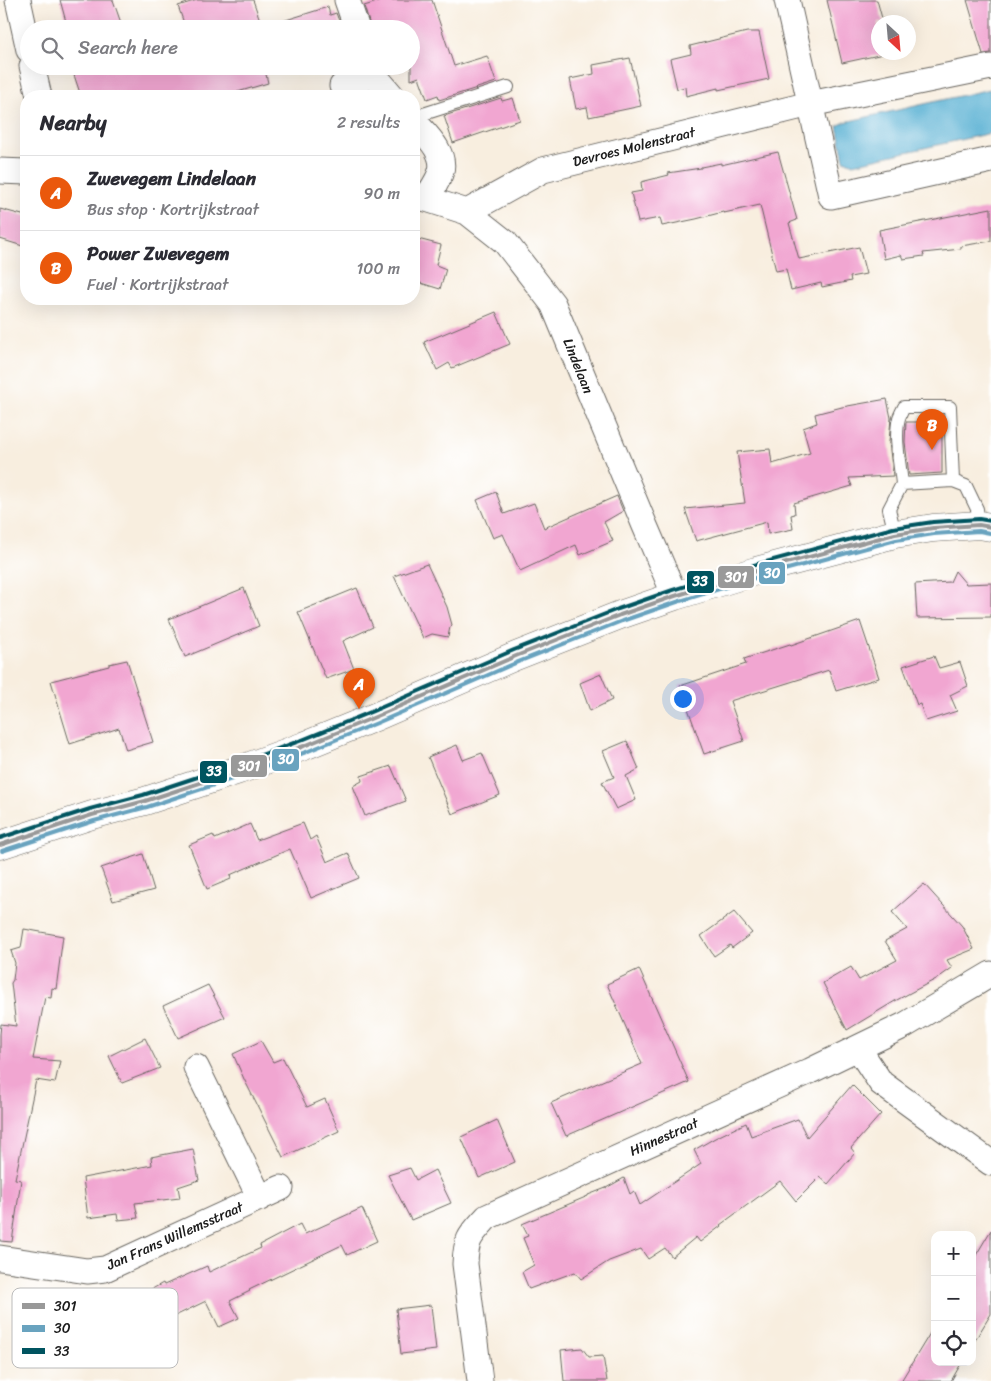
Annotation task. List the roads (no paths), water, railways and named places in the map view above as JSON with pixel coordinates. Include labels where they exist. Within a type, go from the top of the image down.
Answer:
[{"type":"main road","points":[[0,845],[92,815],[145,801],[295,750],[525,653],[620,615],[675,596],[756,571],[895,534],[933,528],[985,526]]},
{"type":"street","points":[[18,0],[22,20]]},
{"type":"street","points":[[347,0],[354,20]]},
{"type":"street","points":[[788,0],[831,196],[991,160]]},
{"type":"street","name":"Devroes Molenstraat","points":[[466,212],[543,170],[810,104],[991,67]]},
{"type":"street","points":[[34,75],[38,90]]},
{"type":"street","points":[[342,86],[364,75]]},
{"type":"street","points":[[375,75],[387,90]]},
{"type":"street","points":[[420,128],[434,144],[442,160],[441,172],[420,197]]},
{"type":"street","points":[[0,171],[20,172]]},
{"type":"street","name":"Lindelaan","points":[[420,197],[466,212],[505,242],[553,304],[675,596]]},
{"type":"street","name":"Hinnestraat","points":[[480,1381],[465,1264],[466,1248],[471,1235],[487,1217],[810,1072],[905,1025],[991,974]]},
{"type":"street","points":[[858,1048],[881,1083],[991,1163]]},
{"type":"street","name":"Jan Frans Willemsstraat","points":[[0,1258],[86,1271],[105,1269],[270,1193],[196,1067]]},
{"type":"lane","points":[[420,115],[508,86]]},
{"type":"lane","points":[[895,534],[889,509],[902,484],[897,446],[899,418],[904,407],[950,407],[953,481]]},
{"type":"lane","points":[[902,484],[953,481],[966,486],[985,526]]},
{"type":"water","points":[[990,89],[991,133],[853,164],[844,160],[837,126],[845,122]]},
{"type":"place","name":"Power Zwevegem","points":[[932,450]]},
{"type":"place","name":"Zwevegem Lindelaan","points":[[359,709]]}]
